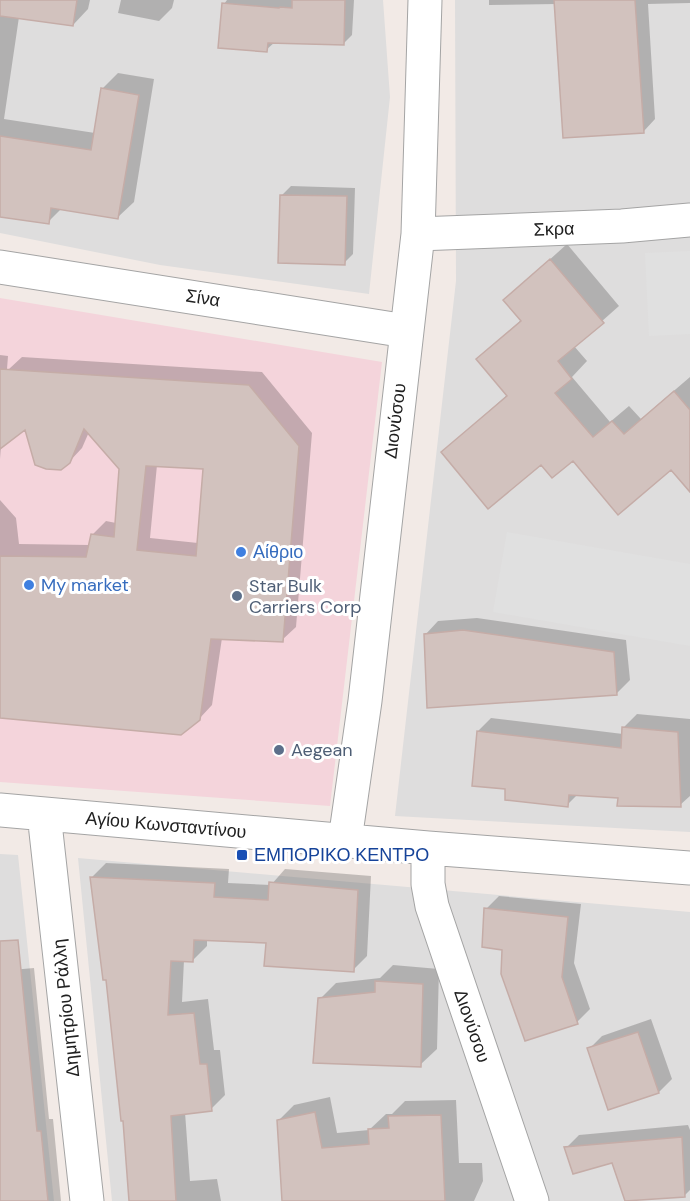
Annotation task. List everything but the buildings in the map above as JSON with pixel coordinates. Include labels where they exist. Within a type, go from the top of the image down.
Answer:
[{"type":"street","name":"Διονύσου","points":[[345,840],[365,701],[418,234],[425,0]]},
{"type":"street","name":"Σκρα","points":[[418,234],[622,226],[690,220]]},
{"type":"street","name":"Σίνα","points":[[0,267],[406,331]]},
{"type":"street","name":"Αγίου Κωνσταντίνου","points":[[0,810],[428,848],[690,868]]},
{"type":"street","name":"Δημητρίου Ράλλη","points":[[44,814],[87,1201]]},
{"type":"street","name":"Διονύσου","points":[[428,848],[428,884],[432,906],[532,1201]]},
{"type":"shaded area","points":[[0,0],[383,0],[390,97],[369,294],[160,265],[0,233]]},
{"type":"shaded area","points":[[455,0],[690,0],[690,832],[395,816],[456,281]]},
{"type":"shaded area","points":[[690,251],[690,334],[649,336],[645,253]]},
{"type":"shaded area","points":[[0,298],[382,362],[330,806],[0,782]]},
{"type":"shaded area","points":[[507,532],[690,564],[690,646],[493,612]]},
{"type":"shaded area","points":[[0,854],[18,855],[54,1201],[0,1201]]},
{"type":"shaded area","points":[[78,858],[690,912],[690,1201],[112,1201]]},
{"type":"place","name":"Αίθριο","points":[[241,552]]},
{"type":"place","name":"My market","points":[[29,585]]},
{"type":"place","name":"Star Bulk Carriers Corp","points":[[237,596]]},
{"type":"place","name":"Aegean","points":[[279,750]]},
{"type":"place","name":"ΕΜΠΟΡΙΚΟ ΚΕΝΤΡΟ","points":[[242,855]]}]
